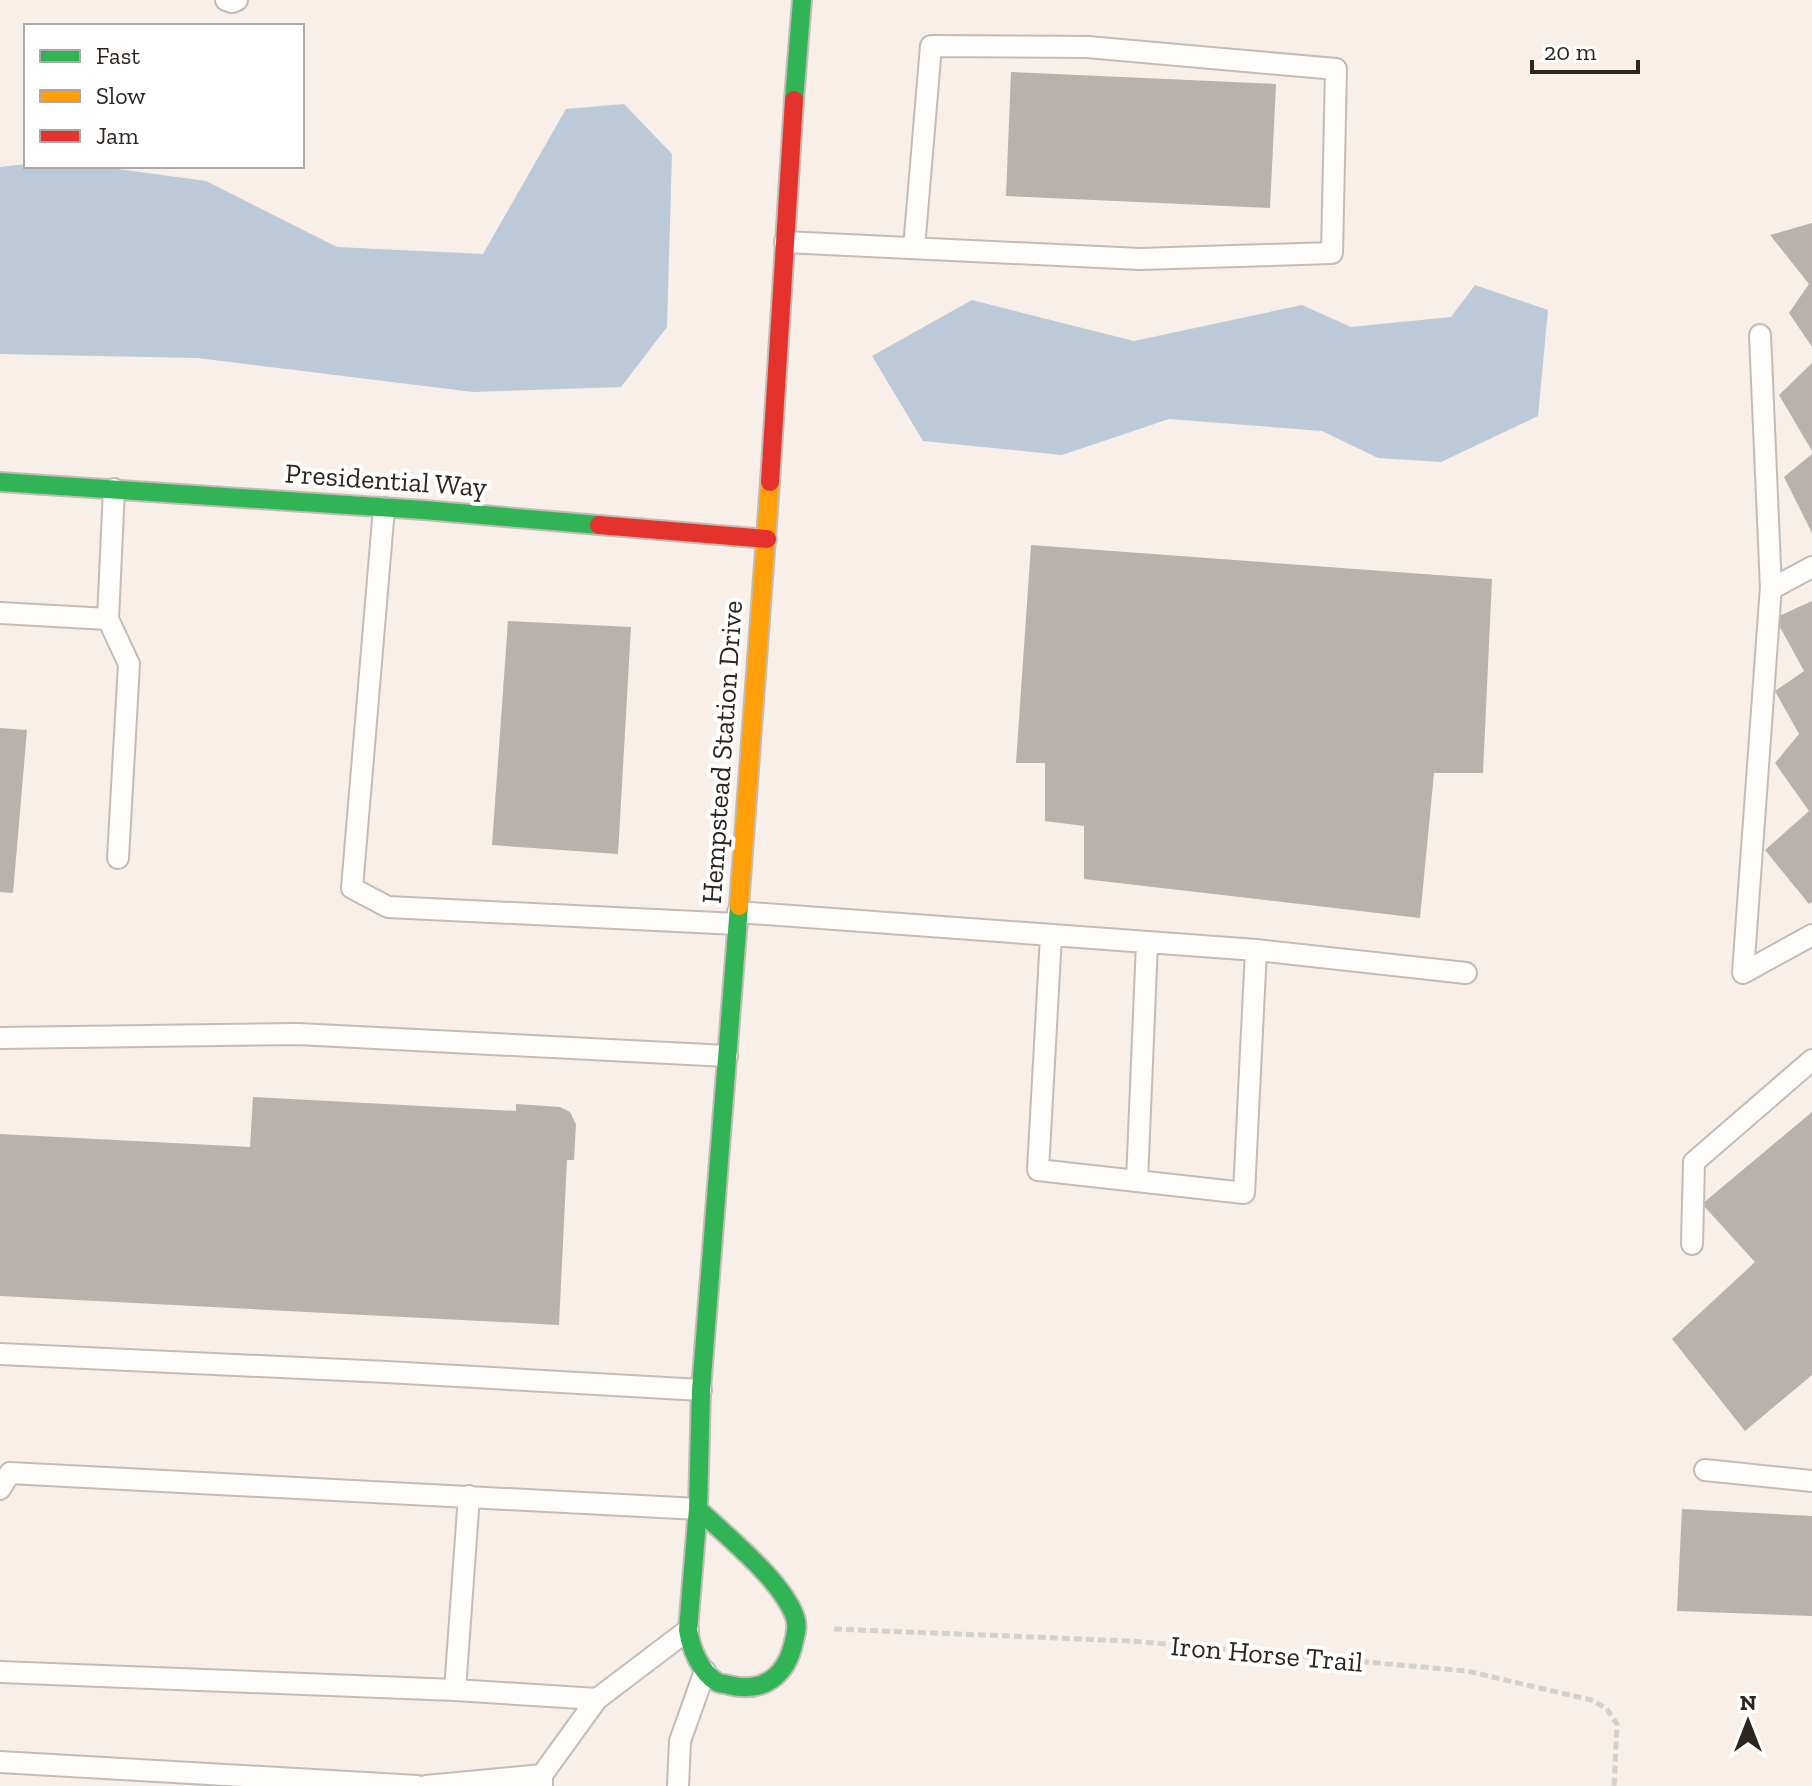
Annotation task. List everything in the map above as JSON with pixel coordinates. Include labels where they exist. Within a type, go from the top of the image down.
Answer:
[{"type":"street","name":"Hempstead Station Drive","points":[[705,1671],[691,1647],[688,1630],[698,1509],[701,1390],[767,539],[802,0]]},
{"type":"street","name":"Presidential Way","points":[[0,482],[384,508],[767,539]]},
{"type":"street","points":[[698,1509],[780,1588],[797,1627],[791,1657],[777,1677],[763,1685],[740,1688],[717,1682],[705,1671]]},
{"type":"lane","points":[[226,0],[237,0]]},
{"type":"lane","points":[[785,242],[1140,259],[1332,253],[1336,69],[1087,47],[931,46],[914,248]]},
{"type":"lane","points":[[1760,335],[1771,586],[1743,973],[1812,935]]},
{"type":"lane","points":[[114,489],[108,619],[129,664],[118,858]]},
{"type":"lane","points":[[384,508],[352,888],[388,907],[737,918],[1051,936],[1256,950],[1466,973]]},
{"type":"lane","points":[[1771,586],[1771,589],[1812,567]]},
{"type":"lane","points":[[0,613],[108,619]]},
{"type":"lane","points":[[1051,936],[1038,1170],[1244,1193],[1256,950]]},
{"type":"lane","points":[[1137,1181],[1147,943]]},
{"type":"lane","points":[[0,1038],[298,1034],[727,1056]]},
{"type":"lane","points":[[1692,1244],[1694,1162],[1812,1060]]},
{"type":"lane","points":[[0,1354],[701,1390]]},
{"type":"lane","points":[[1705,1470],[1812,1481]]},
{"type":"lane","points":[[0,1489],[10,1473],[698,1509]]},
{"type":"lane","points":[[455,1690],[469,1496]]},
{"type":"lane","points":[[426,1786],[542,1780],[597,1699],[688,1630]]},
{"type":"lane","points":[[678,1786],[680,1741],[705,1671]]},
{"type":"lane","points":[[0,1672],[455,1690],[597,1699]]},
{"type":"lane","points":[[0,1762],[417,1786]]},
{"type":"path","name":"Iron Horse Trail","points":[[842,1629],[1131,1641],[1467,1671],[1591,1700],[1606,1708],[1617,1724],[1614,1786]]},
{"type":"water","points":[[624,104],[672,154],[667,327],[621,387],[473,392],[198,358],[0,354],[0,167],[24,164],[24,168],[111,168],[206,181],[337,247],[483,254],[566,109]]},
{"type":"water","points":[[1475,285],[1548,310],[1538,416],[1441,462],[1378,458],[1322,431],[1169,419],[1062,455],[923,441],[872,356],[972,300],[1134,341],[1302,305],[1351,327],[1451,317]]},
{"type":"building","points":[[1011,72],[1276,84],[1270,208],[1006,196]]},
{"type":"building","points":[[1812,223],[1812,347],[1789,313],[1809,284],[1770,235]]},
{"type":"building","points":[[1812,363],[1812,451],[1779,395]]},
{"type":"building","points":[[1812,454],[1812,533],[1784,477]]},
{"type":"building","points":[[1031,545],[1492,579],[1483,773],[1434,773],[1420,918],[1084,879],[1084,826],[1045,821],[1045,763],[1016,763]]},
{"type":"building","points":[[1812,601],[1812,902],[1809,904],[1765,850],[1809,811],[1775,763],[1799,734],[1775,691],[1804,671],[1775,618]]},
{"type":"building","points":[[508,621],[631,627],[618,854],[492,845]]},
{"type":"building","points":[[0,728],[27,730],[13,893],[0,892]]},
{"type":"building","points":[[253,1097],[516,1111],[516,1104],[560,1107],[570,1112],[576,1124],[574,1160],[567,1160],[559,1325],[0,1296],[0,1134],[250,1147]]},
{"type":"building","points":[[1812,1112],[1812,1375],[1745,1431],[1672,1339],[1755,1262],[1702,1204]]},
{"type":"building","points":[[1682,1509],[1812,1516],[1812,1616],[1677,1611]]},
{"type":"traffic: fast","points":[[794,100],[802,0]]},
{"type":"traffic: fast","points":[[0,482],[424,510],[599,525]]},
{"type":"traffic: fast","points":[[698,1509],[766,1574],[795,1617],[797,1626],[791,1653],[780,1672],[763,1684],[742,1687],[721,1684],[711,1678],[697,1659],[688,1630],[698,1509],[701,1390],[739,906]]},
{"type":"traffic: slow","points":[[739,906],[770,482]]},
{"type":"traffic: jam","points":[[770,482],[794,100]]},
{"type":"traffic: jam","points":[[599,525],[767,539]]}]
